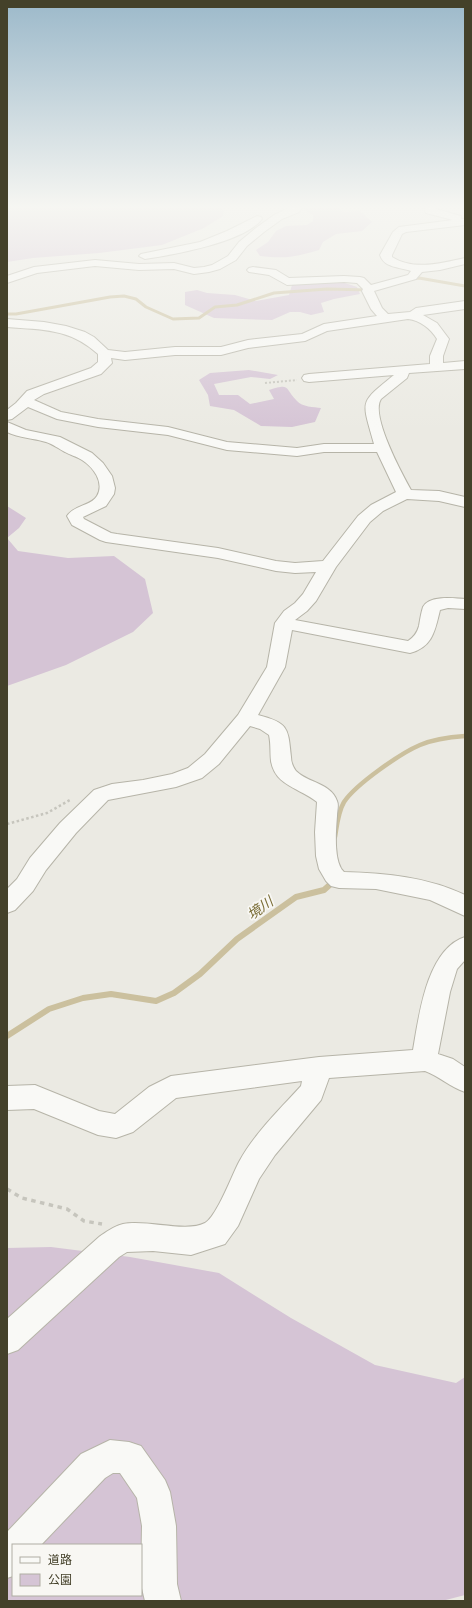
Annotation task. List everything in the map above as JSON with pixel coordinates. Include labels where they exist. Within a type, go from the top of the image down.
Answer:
[{"type":"street","points":[[286,281],[301,281]]},
{"type":"street","points":[[361,281],[369,289],[368,291],[372,301],[385,318]]},
{"type":"street","points":[[369,289],[398,281]]},
{"type":"street","points":[[7,323],[62,329],[81,335],[90,340],[104,353],[125,356],[175,351],[221,351],[248,344],[305,337],[324,328],[414,315],[416,312],[465,305]]},
{"type":"street","points":[[414,315],[436,329],[443,339],[442,344],[436,354],[435,362],[438,367]]},
{"type":"street","points":[[7,416],[26,401],[32,394],[96,371],[105,363],[104,353]]},
{"type":"street","points":[[309,378],[465,365]]},
{"type":"street","points":[[404,370],[402,375],[376,396],[372,402],[372,410],[382,448],[405,494]]},
{"type":"street","points":[[26,401],[57,415],[98,423],[168,432],[227,446],[297,452],[324,448],[382,448]]},
{"type":"street","points":[[7,426],[19,432],[56,442],[89,458],[97,465],[107,479],[108,484],[104,499],[98,504],[79,511],[75,516],[78,522],[106,537],[218,553],[276,566],[295,568],[328,566]]},
{"type":"street","points":[[7,904],[25,885],[38,864],[63,834],[101,795],[112,791],[143,787],[176,780],[195,773],[212,759],[246,719],[276,666],[284,623],[290,615],[301,607],[310,597],[328,566],[364,519],[377,508],[405,494],[439,496],[465,502]]},
{"type":"street","points":[[284,623],[410,647],[417,646],[423,638],[432,607],[446,602],[465,604]]},
{"type":"street","points":[[246,719],[270,726],[279,732],[281,738],[280,758],[283,770],[290,778],[304,787],[322,795],[327,801],[325,839],[332,874],[339,880],[376,882],[434,892],[456,901],[465,907]]},
{"type":"street","points":[[425,1060],[426,1046],[443,973],[451,959],[465,946]]},
{"type":"street","points":[[7,1098],[35,1097],[98,1123],[116,1126],[124,1123],[158,1095],[171,1087],[216,1080],[319,1068],[425,1060],[444,1067],[465,1081]]},
{"type":"street","points":[[7,1339],[109,1247],[123,1238],[153,1236],[191,1241],[215,1234],[228,1216],[249,1170],[265,1146],[312,1092],[319,1068]]},
{"type":"street","points":[[18,1544],[93,1466],[110,1456],[128,1458],[152,1492],[159,1526],[159,1584],[163,1601]]},
{"type":"street","points":[[7,1530],[16,1544]]},
{"type":"path","points":[[265,383],[309,378]]},
{"type":"path","points":[[7,824],[47,813],[82,795],[90,793],[101,795]]},
{"type":"path","points":[[7,1189],[22,1198],[67,1209],[84,1221],[106,1224]]},
{"type":"green space","points":[[309,283],[345,283],[357,287],[360,294],[321,303],[324,312],[311,315],[300,312],[290,312],[272,320],[214,318],[185,305],[185,292],[197,290],[207,293],[235,295],[256,301],[289,295],[292,285]]},
{"type":"green space","points":[[249,370],[278,375],[270,379],[251,377],[214,384],[219,395],[238,395],[250,404],[274,399],[269,390],[284,387],[299,403],[321,408],[315,422],[292,427],[261,426],[234,410],[210,406],[208,395],[199,380],[210,373]]},
{"type":"green space","points":[[7,506],[26,518],[19,528],[7,538]]},
{"type":"green space","points":[[7,538],[18,551],[68,558],[114,556],[145,579],[153,613],[133,632],[66,665],[7,686]]},
{"type":"green space","points":[[51,1247],[130,1257],[219,1273],[291,1318],[375,1365],[456,1383],[465,1377],[465,1595],[442,1601],[7,1601],[7,1248]]},
{"type":"waterway","points":[[436,281],[465,286]]},
{"type":"waterway","points":[[7,314],[16,314],[110,297],[124,296],[136,299],[146,307],[173,319],[199,318],[215,307],[237,305],[274,293],[327,289],[369,290]]},
{"type":"waterway","name":"境川","points":[[335,837],[339,814],[344,802],[368,778],[420,745],[431,741],[465,736]]},
{"type":"waterway","name":"境川","points":[[7,1036],[49,1009],[83,998],[111,994],[156,1001],[174,993],[200,974],[237,939],[296,897],[324,890],[334,881]]}]
